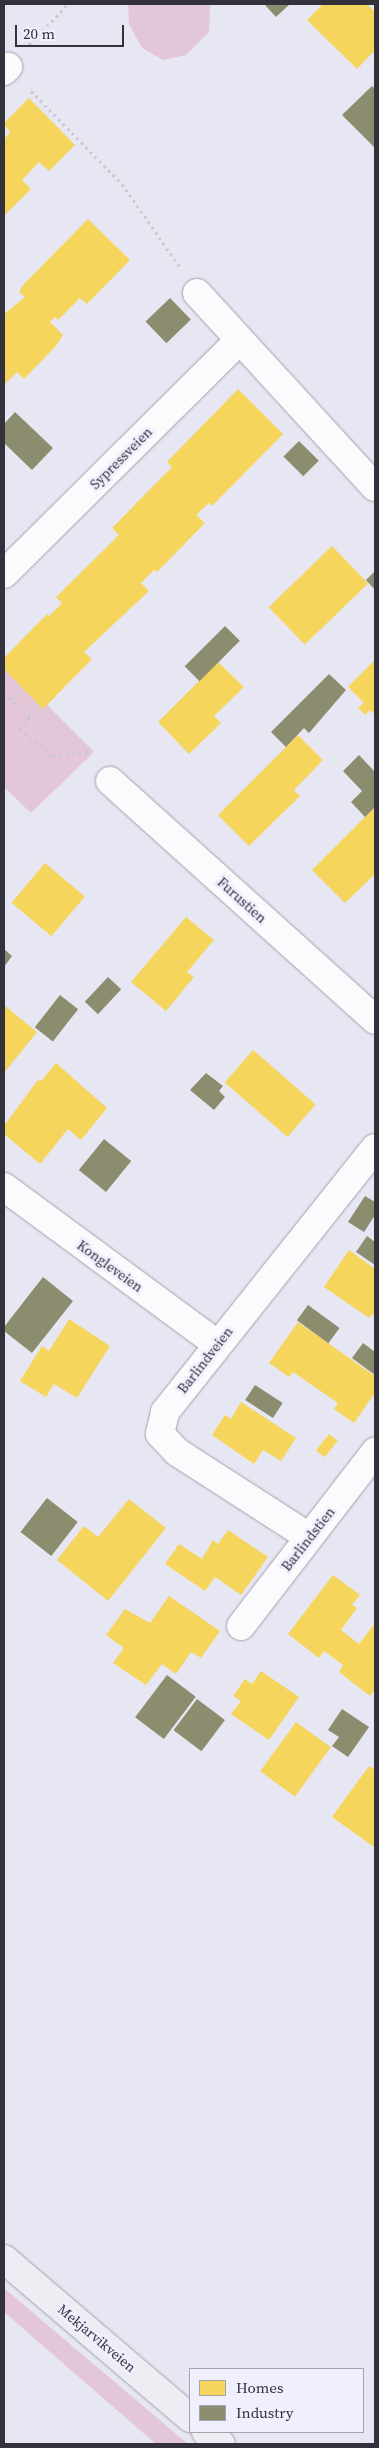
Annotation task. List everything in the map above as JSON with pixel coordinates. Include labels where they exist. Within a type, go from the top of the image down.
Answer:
[{"type":"highway","name":"Mekjarvikveien","points":[[4,2259],[189,2417]]},
{"type":"highway","points":[[207,2433],[221,2444]]},
{"type":"street","points":[[197,293],[238,341],[375,487]]},
{"type":"street","name":"Sypressveien","points":[[4,574],[238,341]]},
{"type":"street","name":"Furustien","points":[[110,780],[375,1020]]},
{"type":"street","name":"Barlindveien","points":[[310,1537],[177,1452],[160,1434],[165,1412],[217,1344],[375,1148]]},
{"type":"street","name":"Kongleveien","points":[[4,1187],[217,1344]]},
{"type":"street","name":"Barlindstien","points":[[241,1626],[375,1452]]},
{"type":"path","points":[[68,4],[6,69],[122,184],[197,293]]},
{"type":"path","points":[[4,693],[30,717],[19,728],[53,756],[94,752],[110,780]]},
{"type":"shaded area","points":[[128,4],[210,4],[209,32],[186,55],[163,60],[142,48],[129,24]]},
{"type":"shaded area","points":[[4,662],[94,752],[31,813],[4,787]]},
{"type":"shaded area","points":[[4,2288],[188,2444],[156,2444],[4,2312]]},
{"type":"building: Homes","points":[[323,4],[367,4],[375,12],[375,50],[357,69],[307,20]]},
{"type":"building: Homes","points":[[29,98],[75,145],[49,171],[39,162],[22,180],[31,189],[5,215],[4,139],[10,133],[4,123]]},
{"type":"building: Homes","points":[[88,219],[130,260],[87,304],[80,298],[58,320],[55,317],[50,322],[63,335],[55,347],[24,379],[17,372],[4,385],[4,314],[25,297],[19,292],[23,285]]},
{"type":"building: Homes","points":[[238,389],[283,434],[212,506],[209,503],[196,515],[205,523],[157,572],[154,570],[141,583],[149,591],[84,652],[92,659],[43,709],[4,669],[4,658],[47,614],[49,616],[62,603],[56,597],[119,535],[112,528],[172,467],[167,462]]},
{"type":"building: Homes","points":[[332,546],[368,583],[305,645],[269,607]]},
{"type":"building: Homes","points":[[375,660],[375,715],[370,710],[365,715],[358,708],[364,703],[348,687]]},
{"type":"building: Homes","points":[[218,662],[244,687],[214,716],[221,723],[189,754],[158,722]]},
{"type":"building: Homes","points":[[298,735],[323,760],[294,790],[300,796],[249,846],[218,815]]},
{"type":"building: Homes","points":[[375,807],[375,874],[345,903],[312,870]]},
{"type":"building: Homes","points":[[45,863],[85,896],[51,936],[12,903]]},
{"type":"building: Homes","points":[[186,917],[214,940],[187,972],[194,977],[166,1011],[131,982]]},
{"type":"building: Homes","points":[[4,1005],[37,1032],[4,1073]]},
{"type":"building: Homes","points":[[253,1050],[316,1104],[287,1137],[225,1082]]},
{"type":"building: Homes","points":[[56,1063],[107,1108],[81,1140],[68,1129],[40,1164],[4,1134],[4,1126],[37,1081],[42,1080]]},
{"type":"building: Homes","points":[[349,1250],[375,1269],[375,1317],[372,1314],[369,1318],[324,1287]]},
{"type":"building: Homes","points":[[69,1319],[110,1346],[77,1398],[54,1384],[46,1397],[20,1381],[42,1346],[49,1351]]},
{"type":"building: Homes","points":[[298,1322],[375,1376],[375,1393],[354,1423],[334,1409],[338,1403],[293,1372],[289,1377],[269,1363]]},
{"type":"building: Homes","points":[[241,1402],[296,1438],[281,1461],[263,1450],[254,1464],[212,1435],[225,1415],[231,1419]]},
{"type":"building: Homes","points":[[329,1434],[338,1441],[325,1457],[316,1451]]},
{"type":"building: Homes","points":[[129,1499],[166,1528],[108,1601],[57,1560],[84,1526],[98,1537]]},
{"type":"building: Homes","points":[[228,1530],[268,1557],[241,1595],[215,1577],[205,1591],[165,1564],[179,1544],[202,1559],[213,1540],[218,1544]]},
{"type":"building: Homes","points":[[333,1575],[360,1595],[352,1605],[357,1608],[341,1630],[359,1644],[375,1623],[375,1689],[370,1696],[339,1672],[343,1665],[324,1651],[319,1658],[288,1634]]},
{"type":"building: Homes","points":[[169,1596],[220,1631],[201,1658],[191,1652],[176,1674],[162,1664],[146,1685],[113,1663],[124,1648],[106,1635],[125,1609],[150,1623]]},
{"type":"building: Homes","points":[[261,1671],[299,1697],[269,1740],[231,1714],[241,1701],[233,1696],[245,1679],[252,1684]]},
{"type":"building: Homes","points":[[296,1722],[331,1747],[295,1797],[260,1771]]},
{"type":"building: Homes","points":[[369,1766],[375,1770],[374,1847],[332,1817]]},
{"type":"building: Industry","points":[[264,4],[290,4],[276,17]]},
{"type":"building: Industry","points":[[372,86],[375,89],[375,148],[342,115]]},
{"type":"building: Industry","points":[[170,298],[191,320],[166,343],[146,322]]},
{"type":"building: Industry","points":[[15,412],[53,448],[32,470],[4,443],[4,424]]},
{"type":"building: Industry","points":[[299,441],[319,461],[303,476],[283,457]]},
{"type":"building: Industry","points":[[375,571],[375,590],[366,580]]},
{"type":"building: Industry","points":[[225,626],[240,641],[200,681],[185,666]]},
{"type":"building: Industry","points":[[329,674],[346,690],[309,733],[304,728],[286,747],[271,732]]},
{"type":"building: Industry","points":[[359,755],[375,772],[375,807],[365,817],[351,802],[362,791],[343,771]]},
{"type":"building: Industry","points":[[4,949],[12,956],[4,967]]},
{"type":"building: Industry","points":[[108,977],[121,989],[98,1014],[85,1002]]},
{"type":"building: Industry","points":[[60,995],[78,1009],[53,1041],[35,1027]]},
{"type":"building: Industry","points":[[206,1073],[223,1086],[219,1091],[225,1097],[214,1110],[190,1090]]},
{"type":"building: Industry","points":[[104,1139],[131,1161],[106,1192],[79,1170]]},
{"type":"building: Industry","points":[[365,1196],[375,1202],[375,1215],[364,1232],[348,1222]]},
{"type":"building: Industry","points":[[367,1236],[375,1242],[375,1265],[356,1252]]},
{"type":"building: Industry","points":[[43,1277],[73,1301],[32,1353],[4,1331],[4,1327]]},
{"type":"building: Industry","points":[[308,1305],[340,1328],[328,1343],[297,1320]]},
{"type":"building: Industry","points":[[363,1343],[375,1352],[375,1375],[352,1358]]},
{"type":"building: Industry","points":[[255,1385],[283,1403],[273,1418],[245,1400]]},
{"type":"building: Industry","points":[[47,1498],[78,1522],[51,1556],[21,1532]]},
{"type":"building: Industry","points":[[167,1675],[196,1697],[164,1739],[135,1717]]},
{"type":"building: Industry","points":[[197,1699],[225,1720],[201,1751],[174,1730]]},
{"type":"building: Industry","points":[[342,1709],[369,1727],[348,1757],[332,1746],[339,1737],[328,1730]]}]
